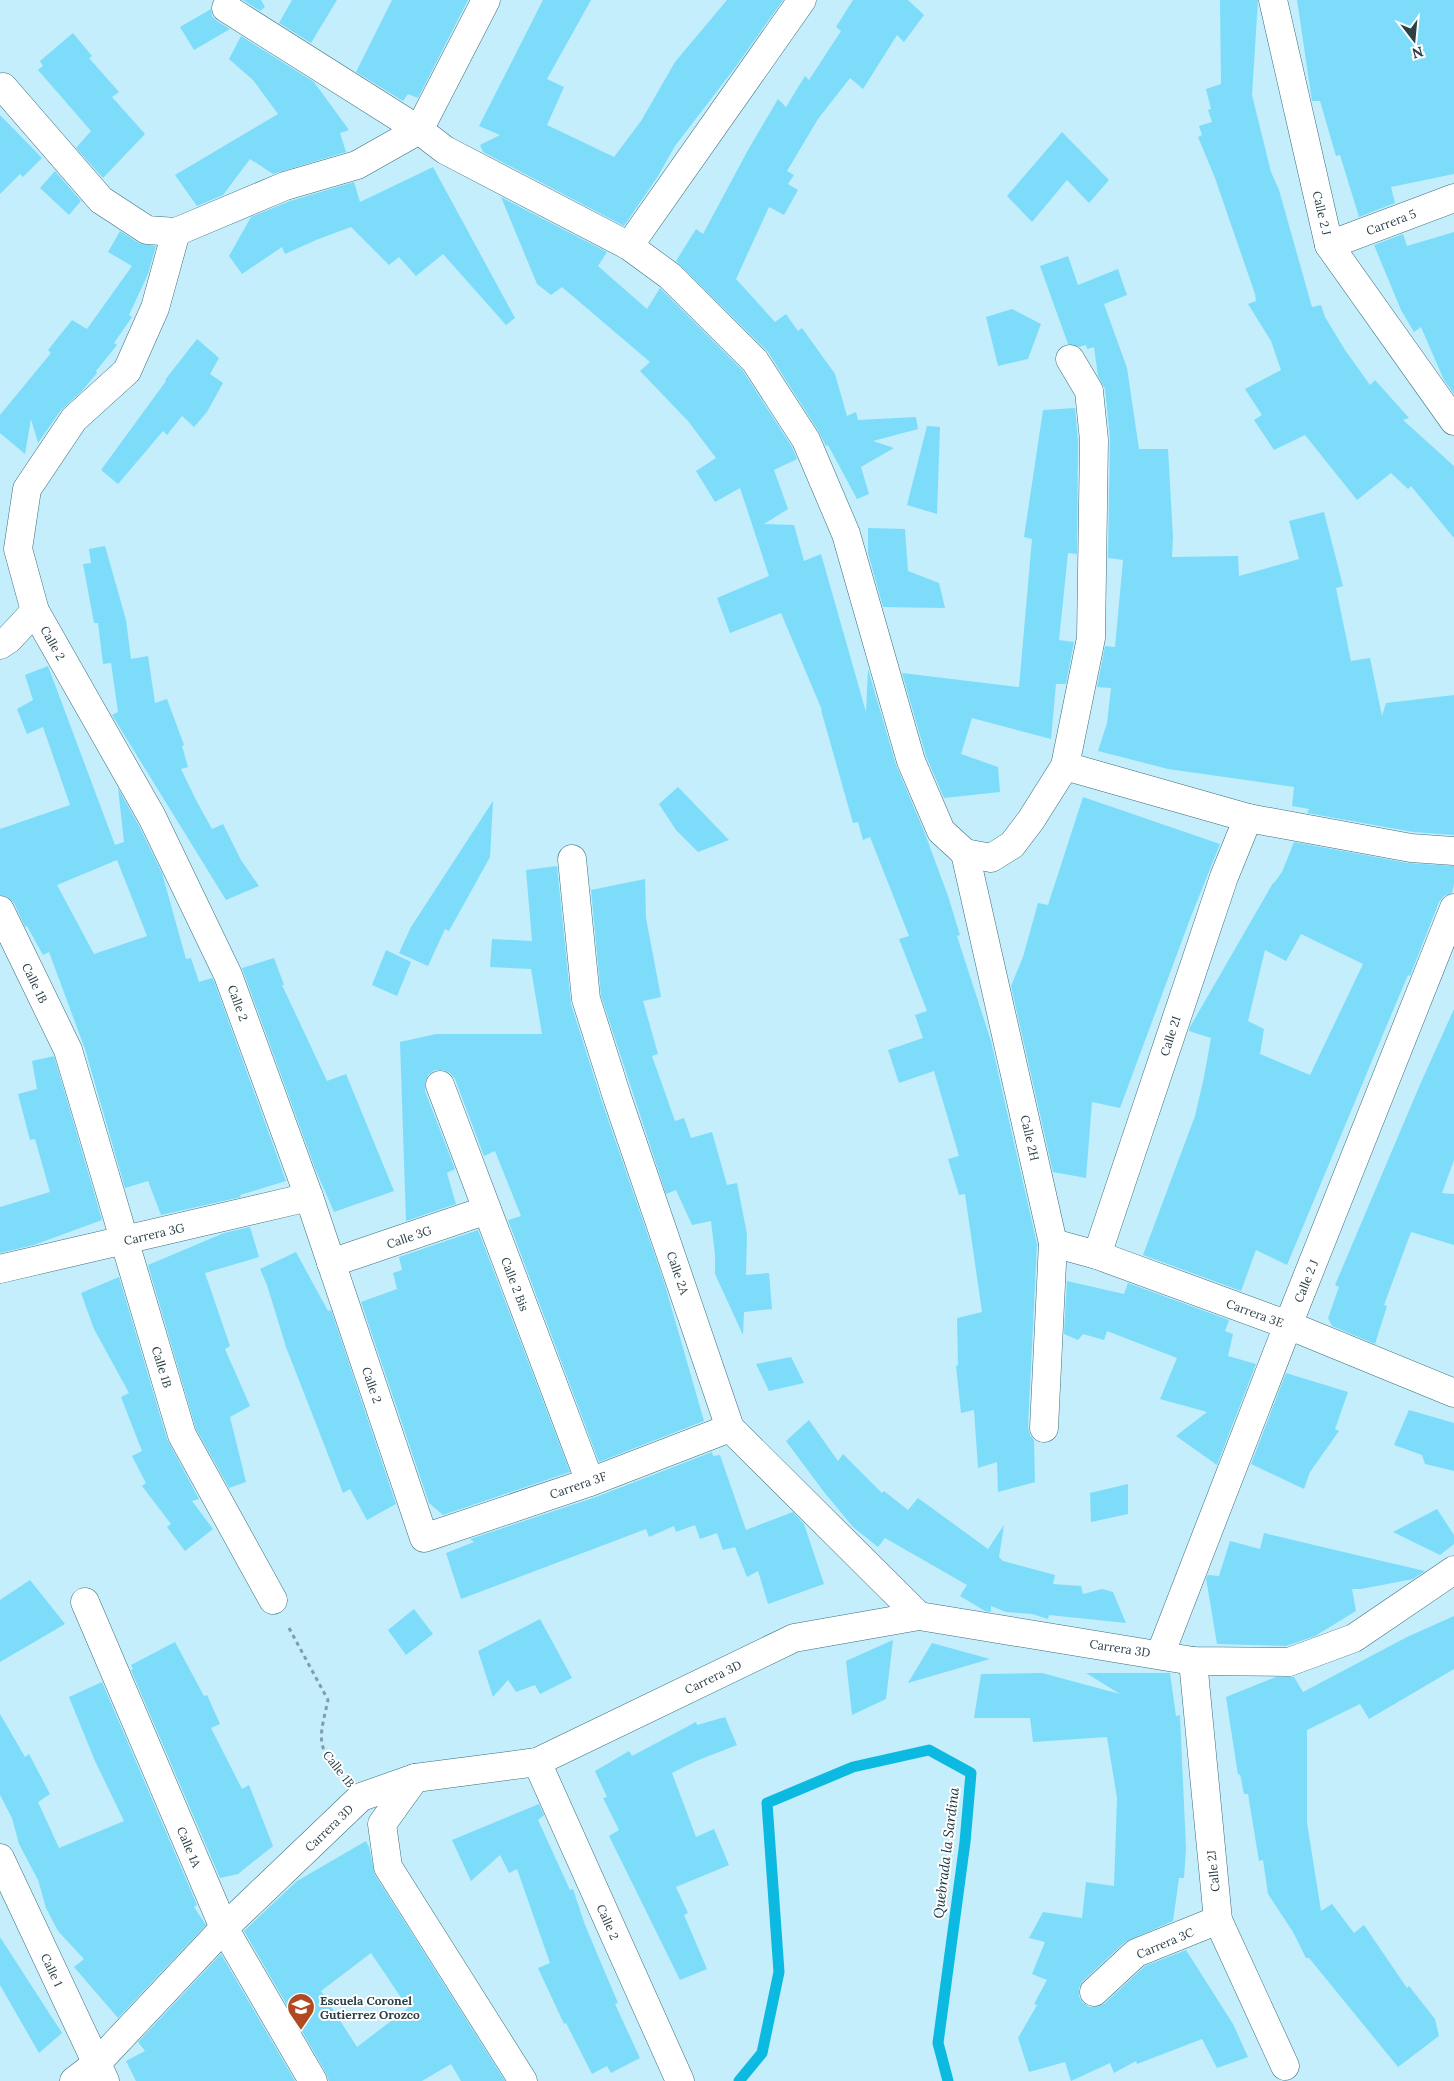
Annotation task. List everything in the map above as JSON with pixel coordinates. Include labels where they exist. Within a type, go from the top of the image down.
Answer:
[{"type":"street","points":[[1,88],[101,200],[147,230],[176,232],[285,186],[357,165],[419,130],[486,0]]},
{"type":"street","points":[[629,246],[802,0]]},
{"type":"street","name":"Calle 2 J","points":[[1273,0],[1329,245],[1454,421]]},
{"type":"street","points":[[226,8],[419,130],[445,150],[629,246],[670,276],[755,361],[806,440],[846,534],[911,761],[941,831],[965,852],[991,858],[1012,845],[1031,820],[1065,766],[1091,638],[1094,440],[1089,391],[1070,359]]},
{"type":"street","name":"Carrera 5","points":[[1329,245],[1454,198]]},
{"type":"street","name":"Calle 2","points":[[176,232],[155,308],[127,371],[74,420],[27,488],[18,549],[35,611],[152,817],[228,975],[309,1197],[424,1538]]},
{"type":"street","points":[[3,640],[35,611]]},
{"type":"street","points":[[1065,766],[1248,818],[1411,848],[1454,852]]},
{"type":"street","name":"Calle 2I","points":[[1097,1255],[1224,877],[1248,818]]},
{"type":"street","name":"Calle 2H","points":[[965,852],[1053,1243],[1044,1428]]},
{"type":"street","name":"Calle 2A","points":[[572,859],[586,999],[617,1097],[730,1428],[919,1616]]},
{"type":"street","name":"Calle 2 J","points":[[1160,1655],[1288,1325],[1454,908]]},
{"type":"street","name":"Calle 1B","points":[[0,910],[68,1050],[182,1435],[273,1600]]},
{"type":"street","name":"Calle 2 Bis","points":[[440,1085],[590,1482]]},
{"type":"street","name":"Carrera 3G","points":[[0,1269],[309,1197]]},
{"type":"street","name":"Calle 3G","points":[[331,1263],[487,1210]]},
{"type":"street","name":"Carrera 3E","points":[[1053,1243],[1097,1255],[1288,1325],[1454,1394]]},
{"type":"street","name":"Carrera 3F","points":[[424,1538],[590,1482],[730,1428]]},
{"type":"street","name":"Carrera 3D","points":[[74,2081],[100,2072],[224,1928],[361,1797],[415,1778],[537,1762],[794,1638],[919,1616],[1193,1661],[1290,1662],[1354,1638],[1454,1570]]},
{"type":"street","name":"Calle 1A","points":[[86,1602],[224,1928],[313,2081]]},
{"type":"street","name":"Calle 2J","points":[[1193,1661],[1218,1920],[1285,2066]]},
{"type":"street","name":"Calle 2","points":[[537,1762],[680,2081]]},
{"type":"street","points":[[415,1778],[382,1824],[388,1867],[522,2081]]},
{"type":"street","name":"Calle 1","points":[[0,1858],[100,2072]]},
{"type":"street","name":"Carrera 3C","points":[[1094,1992],[1136,1953],[1218,1920]]},
{"type":"path","name":"Calle 1B","points":[[273,1600],[328,1700],[322,1725],[321,1747],[332,1765],[361,1797]]},
{"type":"building","points":[[243,0],[261,0],[265,7],[260,11]]},
{"type":"building","points":[[292,0],[337,0],[311,43],[279,23]]},
{"type":"building","points":[[392,0],[468,0],[418,98],[408,94],[403,101],[356,72]]},
{"type":"building","points":[[543,0],[591,0],[547,79],[564,87],[547,125],[614,157],[641,121],[675,62],[727,0],[783,0],[734,69],[675,146],[658,176],[624,226],[483,152],[480,145],[500,135],[479,126]]},
{"type":"building","points":[[853,0],[908,0],[924,15],[904,42],[897,35],[863,89],[850,78],[818,119],[787,171],[794,175],[788,184],[798,190],[784,215],[769,207],[736,279],[775,322],[786,314],[798,331],[802,328],[835,374],[847,416],[856,412],[858,420],[916,417],[918,429],[873,441],[894,448],[861,467],[869,494],[857,499],[828,445],[826,446],[768,352],[676,261],[696,229],[703,234],[778,99],[786,107],[805,76],[809,80],[841,31],[836,27]]},
{"type":"building","points":[[1220,0],[1258,0],[1252,95],[1271,172],[1279,190],[1312,307],[1321,305],[1325,317],[1345,350],[1370,385],[1375,380],[1409,418],[1403,420],[1454,466],[1454,538],[1411,486],[1408,489],[1391,473],[1357,500],[1305,435],[1274,450],[1254,420],[1262,415],[1245,389],[1281,370],[1271,341],[1248,304],[1256,301],[1255,294],[1215,178],[1198,137],[1202,135],[1199,126],[1212,122],[1208,110],[1211,109],[1206,89],[1221,84]]},
{"type":"building","points":[[1297,0],[1454,0],[1454,174],[1391,187],[1395,203],[1359,217],[1340,155],[1336,156],[1320,101],[1312,101]]},
{"type":"building","points":[[211,9],[212,16],[230,29],[194,50],[180,27]]},
{"type":"building","points":[[73,33],[92,56],[89,58],[119,92],[112,97],[145,134],[103,178],[76,148],[91,131],[38,70],[43,66],[40,61]]},
{"type":"building","points":[[241,36],[314,82],[349,130],[340,133],[346,152],[273,174],[250,159],[223,195],[197,206],[175,175],[278,114],[253,80],[229,59]]},
{"type":"building","points":[[0,115],[42,158],[23,177],[20,174],[0,194]]},
{"type":"building","points":[[1062,132],[1109,180],[1089,203],[1067,180],[1032,222],[1007,196]]},
{"type":"building","points":[[433,167],[515,318],[506,325],[443,254],[416,276],[399,257],[389,265],[351,227],[285,254],[282,247],[242,274],[229,256],[251,217],[290,201],[354,182],[360,202]]},
{"type":"building","points":[[55,171],[81,201],[69,215],[40,188]]},
{"type":"building","points":[[501,197],[607,252],[598,266],[647,309],[660,288],[743,371],[792,447],[797,459],[774,470],[788,509],[764,524],[794,525],[804,561],[821,554],[866,712],[868,669],[896,765],[924,831],[948,896],[960,935],[957,936],[991,1041],[1037,1244],[1028,1427],[1030,1435],[1034,1440],[1035,1482],[998,1492],[997,1462],[978,1468],[974,1410],[961,1413],[956,1366],[958,1365],[957,1318],[982,1312],[965,1194],[959,1195],[948,1159],[959,1156],[934,1071],[899,1083],[888,1050],[923,1038],[915,1015],[927,1011],[899,939],[909,936],[870,837],[863,840],[858,822],[853,823],[822,710],[781,613],[730,633],[717,598],[769,576],[740,488],[715,502],[696,471],[716,458],[688,421],[640,371],[650,362],[562,287],[551,295],[537,284]]},
{"type":"building","points":[[120,231],[139,243],[156,246],[148,274],[129,315],[132,317],[114,343],[117,345],[96,371],[97,373],[81,392],[61,410],[38,443],[31,419],[25,454],[0,433],[0,415],[51,353],[48,350],[72,320],[87,329],[132,266],[108,252]]},
{"type":"building","points":[[1454,232],[1454,394],[1444,380],[1421,327],[1414,332],[1401,310],[1374,245],[1403,234],[1407,246]]},
{"type":"building","points":[[1068,256],[1078,285],[1118,269],[1127,295],[1104,304],[1127,368],[1139,449],[1168,449],[1173,537],[1172,557],[1238,556],[1239,576],[1299,559],[1289,521],[1324,512],[1343,586],[1336,588],[1351,661],[1370,658],[1382,716],[1386,703],[1454,695],[1454,835],[1413,832],[1307,813],[1309,809],[1292,806],[1294,787],[1168,769],[1098,751],[1107,723],[1111,688],[1097,687],[1105,646],[1115,647],[1123,560],[1108,558],[1110,438],[1105,389],[1098,376],[1094,347],[1087,349],[1086,345],[1079,347],[1068,344],[1040,266]]},
{"type":"building","points":[[1012,309],[1041,324],[1028,359],[998,366],[986,317]]},
{"type":"building","points":[[197,339],[219,358],[210,374],[223,383],[207,412],[194,427],[182,416],[167,435],[163,431],[118,484],[101,470],[165,380]]},
{"type":"building","points":[[1075,408],[1078,441],[1077,554],[1068,553],[1059,640],[1074,642],[1066,684],[1056,684],[1051,739],[972,718],[961,754],[998,767],[1000,792],[944,798],[926,756],[902,673],[1019,687],[1032,539],[1024,537],[1043,410]]},
{"type":"building","points":[[927,426],[940,427],[937,514],[907,505]]},
{"type":"building","points":[[868,528],[905,529],[908,571],[939,583],[945,608],[883,607],[868,553]]},
{"type":"building","points":[[105,546],[126,620],[131,659],[148,656],[155,703],[167,699],[184,745],[182,746],[188,767],[181,769],[212,829],[223,824],[241,860],[259,886],[226,900],[112,715],[118,712],[111,663],[103,664],[98,623],[94,623],[83,564],[91,563],[89,549]]},
{"type":"building","points":[[48,666],[115,845],[124,842],[118,788],[138,824],[162,873],[186,959],[191,958],[199,982],[212,978],[214,981],[286,1181],[240,1195],[241,1197],[161,1215],[148,1181],[125,1188],[85,1049],[49,952],[43,955],[27,926],[25,927],[14,903],[8,897],[0,895],[0,829],[70,805],[43,727],[27,734],[17,709],[33,700],[25,675]],"holes":[[[117,860],[147,936],[94,954],[57,885]]]},
{"type":"building","points":[[678,787],[729,840],[698,852],[676,830],[659,804]]},
{"type":"building","points":[[1083,797],[1220,844],[1120,1108],[1092,1102],[1086,1178],[1053,1172],[1011,986],[1023,957],[1038,903],[1048,905]]},
{"type":"building","points":[[493,801],[490,857],[449,931],[445,929],[428,966],[399,953],[411,927]]},
{"type":"building","points":[[1294,842],[1408,863],[1454,866],[1454,884],[1452,893],[1444,896],[1439,902],[1410,976],[1408,975],[1287,1265],[1256,1250],[1241,1291],[1143,1255],[1195,1116],[1204,1077],[1211,1038],[1189,1031],[1190,1027],[1273,883],[1282,872]],"holes":[[[1301,934],[1363,964],[1310,1075],[1260,1054],[1264,1029],[1248,1021],[1265,950],[1286,961]]]},
{"type":"building","points":[[557,866],[571,1004],[602,1102],[664,1282],[704,1421],[599,1462],[508,1220],[521,1216],[495,1151],[484,1156],[455,1079],[450,1073],[443,1070],[435,1070],[428,1075],[425,1091],[455,1169],[447,1173],[456,1204],[406,1221],[400,1042],[436,1034],[542,1034],[531,969],[490,967],[492,939],[532,941],[526,870]]},
{"type":"building","points":[[645,879],[646,918],[661,997],[643,1001],[658,1054],[652,1056],[675,1121],[684,1118],[691,1138],[712,1132],[727,1185],[737,1183],[747,1234],[746,1275],[769,1273],[772,1309],[744,1312],[743,1335],[715,1274],[711,1221],[692,1225],[676,1190],[666,1194],[601,996],[591,890]]},
{"type":"building","points":[[386,950],[411,962],[397,996],[372,985]]},
{"type":"building","points":[[274,958],[284,985],[282,985],[327,1081],[346,1074],[394,1191],[334,1212],[316,1171],[242,968]]},
{"type":"building","points":[[1454,1009],[1454,1160],[1442,1193],[1454,1194],[1454,1245],[1411,1232],[1384,1305],[1387,1306],[1375,1344],[1332,1326],[1328,1318],[1339,1287],[1335,1285]]},
{"type":"building","points":[[54,1056],[102,1220],[34,1245],[0,1253],[0,1207],[50,1192],[35,1139],[30,1140],[18,1094],[37,1089],[32,1061]]},
{"type":"building","points":[[250,1227],[259,1257],[205,1273],[230,1346],[225,1349],[250,1406],[230,1417],[246,1482],[229,1488],[196,1429],[148,1265],[224,1233]]},
{"type":"building","points":[[478,1230],[570,1472],[443,1515],[429,1503],[361,1302],[397,1289],[393,1273],[402,1270],[399,1257]]},
{"type":"building","points":[[296,1252],[328,1311],[331,1310],[396,1504],[367,1520],[350,1489],[343,1493],[286,1347],[267,1285],[260,1269]]},
{"type":"building","points":[[119,1277],[167,1439],[199,1499],[192,1501],[213,1529],[185,1551],[167,1527],[171,1524],[142,1486],[146,1483],[132,1456],[142,1451],[121,1397],[129,1393],[94,1329],[81,1293]]},
{"type":"building","points":[[1067,1281],[1124,1294],[1128,1283],[1229,1320],[1225,1331],[1233,1334],[1228,1356],[1256,1364],[1217,1465],[1176,1436],[1207,1412],[1160,1399],[1177,1358],[1107,1331],[1104,1340],[1083,1334],[1078,1340],[1064,1334]]},
{"type":"building","points":[[791,1357],[804,1383],[769,1391],[756,1364]]},
{"type":"building","points":[[1286,1373],[1348,1392],[1335,1429],[1339,1431],[1310,1472],[1304,1489],[1251,1464]]},
{"type":"building","points":[[1409,1410],[1454,1423],[1454,1471],[1425,1464],[1422,1455],[1394,1445]]},
{"type":"building","points":[[809,1420],[838,1461],[843,1454],[882,1493],[884,1491],[908,1510],[918,1498],[988,1549],[1004,1525],[999,1557],[1003,1561],[1055,1575],[1053,1584],[1081,1586],[1083,1594],[1102,1589],[1113,1592],[1126,1623],[1049,1615],[1048,1619],[1032,1614],[1006,1612],[991,1606],[991,1612],[985,1611],[960,1596],[967,1585],[885,1538],[878,1547],[853,1527],[786,1441]]},
{"type":"building","points":[[712,1452],[713,1456],[720,1455],[746,1530],[793,1512],[804,1524],[824,1584],[768,1604],[758,1571],[747,1577],[735,1547],[723,1550],[717,1533],[700,1539],[695,1525],[676,1532],[674,1526],[649,1537],[646,1529],[461,1599],[446,1553],[474,1542],[470,1539],[596,1497]]},
{"type":"building","points":[[1128,1484],[1128,1514],[1091,1522],[1090,1493]]},
{"type":"building","points":[[1437,1509],[1454,1535],[1454,1544],[1440,1555],[1393,1532]]},
{"type":"building","points":[[1264,1533],[1425,1571],[1413,1579],[1352,1589],[1356,1611],[1315,1636],[1286,1646],[1217,1644],[1206,1578],[1208,1575],[1219,1576],[1230,1541],[1260,1549]]},
{"type":"building","points":[[30,1580],[65,1624],[0,1662],[0,1600]]},
{"type":"building","points":[[414,1609],[433,1634],[406,1655],[388,1630]]},
{"type":"building","points":[[1454,1616],[1454,1669],[1369,1719],[1360,1704],[1307,1730],[1307,1823],[1321,1911],[1332,1904],[1354,1933],[1364,1925],[1407,1988],[1409,1986],[1435,2019],[1439,2036],[1398,2067],[1309,1958],[1306,1958],[1293,1932],[1268,1894],[1263,1860],[1259,1861],[1248,1794],[1244,1794],[1240,1774],[1238,1775],[1226,1697],[1276,1677],[1294,1677],[1303,1692],[1407,1637]]},
{"type":"building","points":[[540,1619],[572,1678],[540,1694],[535,1685],[516,1692],[508,1680],[493,1697],[478,1651]]},
{"type":"building","points":[[893,1640],[886,1699],[852,1715],[846,1661]]},
{"type":"building","points":[[175,1642],[204,1696],[207,1695],[220,1724],[211,1728],[242,1789],[249,1785],[273,1846],[238,1874],[220,1878],[131,1670],[133,1669],[131,1665]]},
{"type":"building","points":[[932,1643],[990,1659],[908,1683]]},
{"type":"building","points":[[1042,1673],[1120,1694],[1086,1673],[1170,1673],[1176,1716],[1180,1715],[1186,1849],[1184,1878],[1179,1878],[1173,1921],[1125,1942],[1083,1981],[1079,1988],[1079,1996],[1082,2002],[1089,2007],[1098,2007],[1105,2003],[1145,1966],[1186,1950],[1233,2024],[1248,2057],[1217,2068],[1202,2039],[1137,2064],[1136,2061],[1114,2073],[1110,2063],[1071,2081],[1065,2062],[1029,2072],[1018,2038],[1037,2005],[1034,2004],[1047,1980],[1032,1974],[1045,1942],[1029,1938],[1043,1912],[1082,1918],[1086,1882],[1114,1886],[1117,1798],[1107,1737],[1033,1742],[1030,1718],[974,1718],[981,1674]]},
{"type":"building","points":[[102,1682],[197,1905],[194,1907],[206,1925],[118,2018],[74,1967],[84,1959],[58,1931],[46,1908],[38,1880],[19,1844],[12,1818],[0,1795],[0,1714],[25,1757],[29,1754],[50,1794],[38,1802],[59,1848],[124,1821],[95,1761],[69,1697]]},
{"type":"building","points":[[725,1717],[737,1745],[696,1761],[672,1773],[696,1837],[714,1829],[729,1865],[676,1887],[688,1913],[684,1915],[707,1969],[680,1980],[609,1836],[619,1830],[603,1798],[607,1797],[595,1771],[629,1751],[632,1756],[696,1722],[697,1725]]},
{"type":"building","points":[[539,1804],[544,1815],[538,1820],[570,1890],[573,1889],[585,1925],[618,2003],[615,2004],[640,2058],[611,2073],[607,2066],[592,2074],[566,2023],[564,2024],[538,1968],[550,1963],[517,1869],[509,1873],[500,1855],[471,1881],[452,1840]]},
{"type":"building","points":[[366,1841],[375,1875],[505,2081],[461,2081],[451,2064],[422,2081],[329,2081],[244,1931],[297,1881]],"holes":[[[371,1953],[408,2008],[357,2047],[321,1991]]]},
{"type":"building","points":[[0,1937],[62,2033],[39,2053],[0,1985]]},
{"type":"building","points":[[221,1954],[295,2081],[136,2081],[126,2061],[145,2051],[138,2042]]},
{"type":"waterway","name":"Quebrada la Sardina","points":[[739,2081],[762,2053],[779,1972],[767,1803],[853,1767],[929,1750],[971,1773],[965,1842],[938,2043],[948,2081]]},
{"type":"place","name":"Escuela Coronel Gutierrez Orozco","points":[[301,2031]]}]
